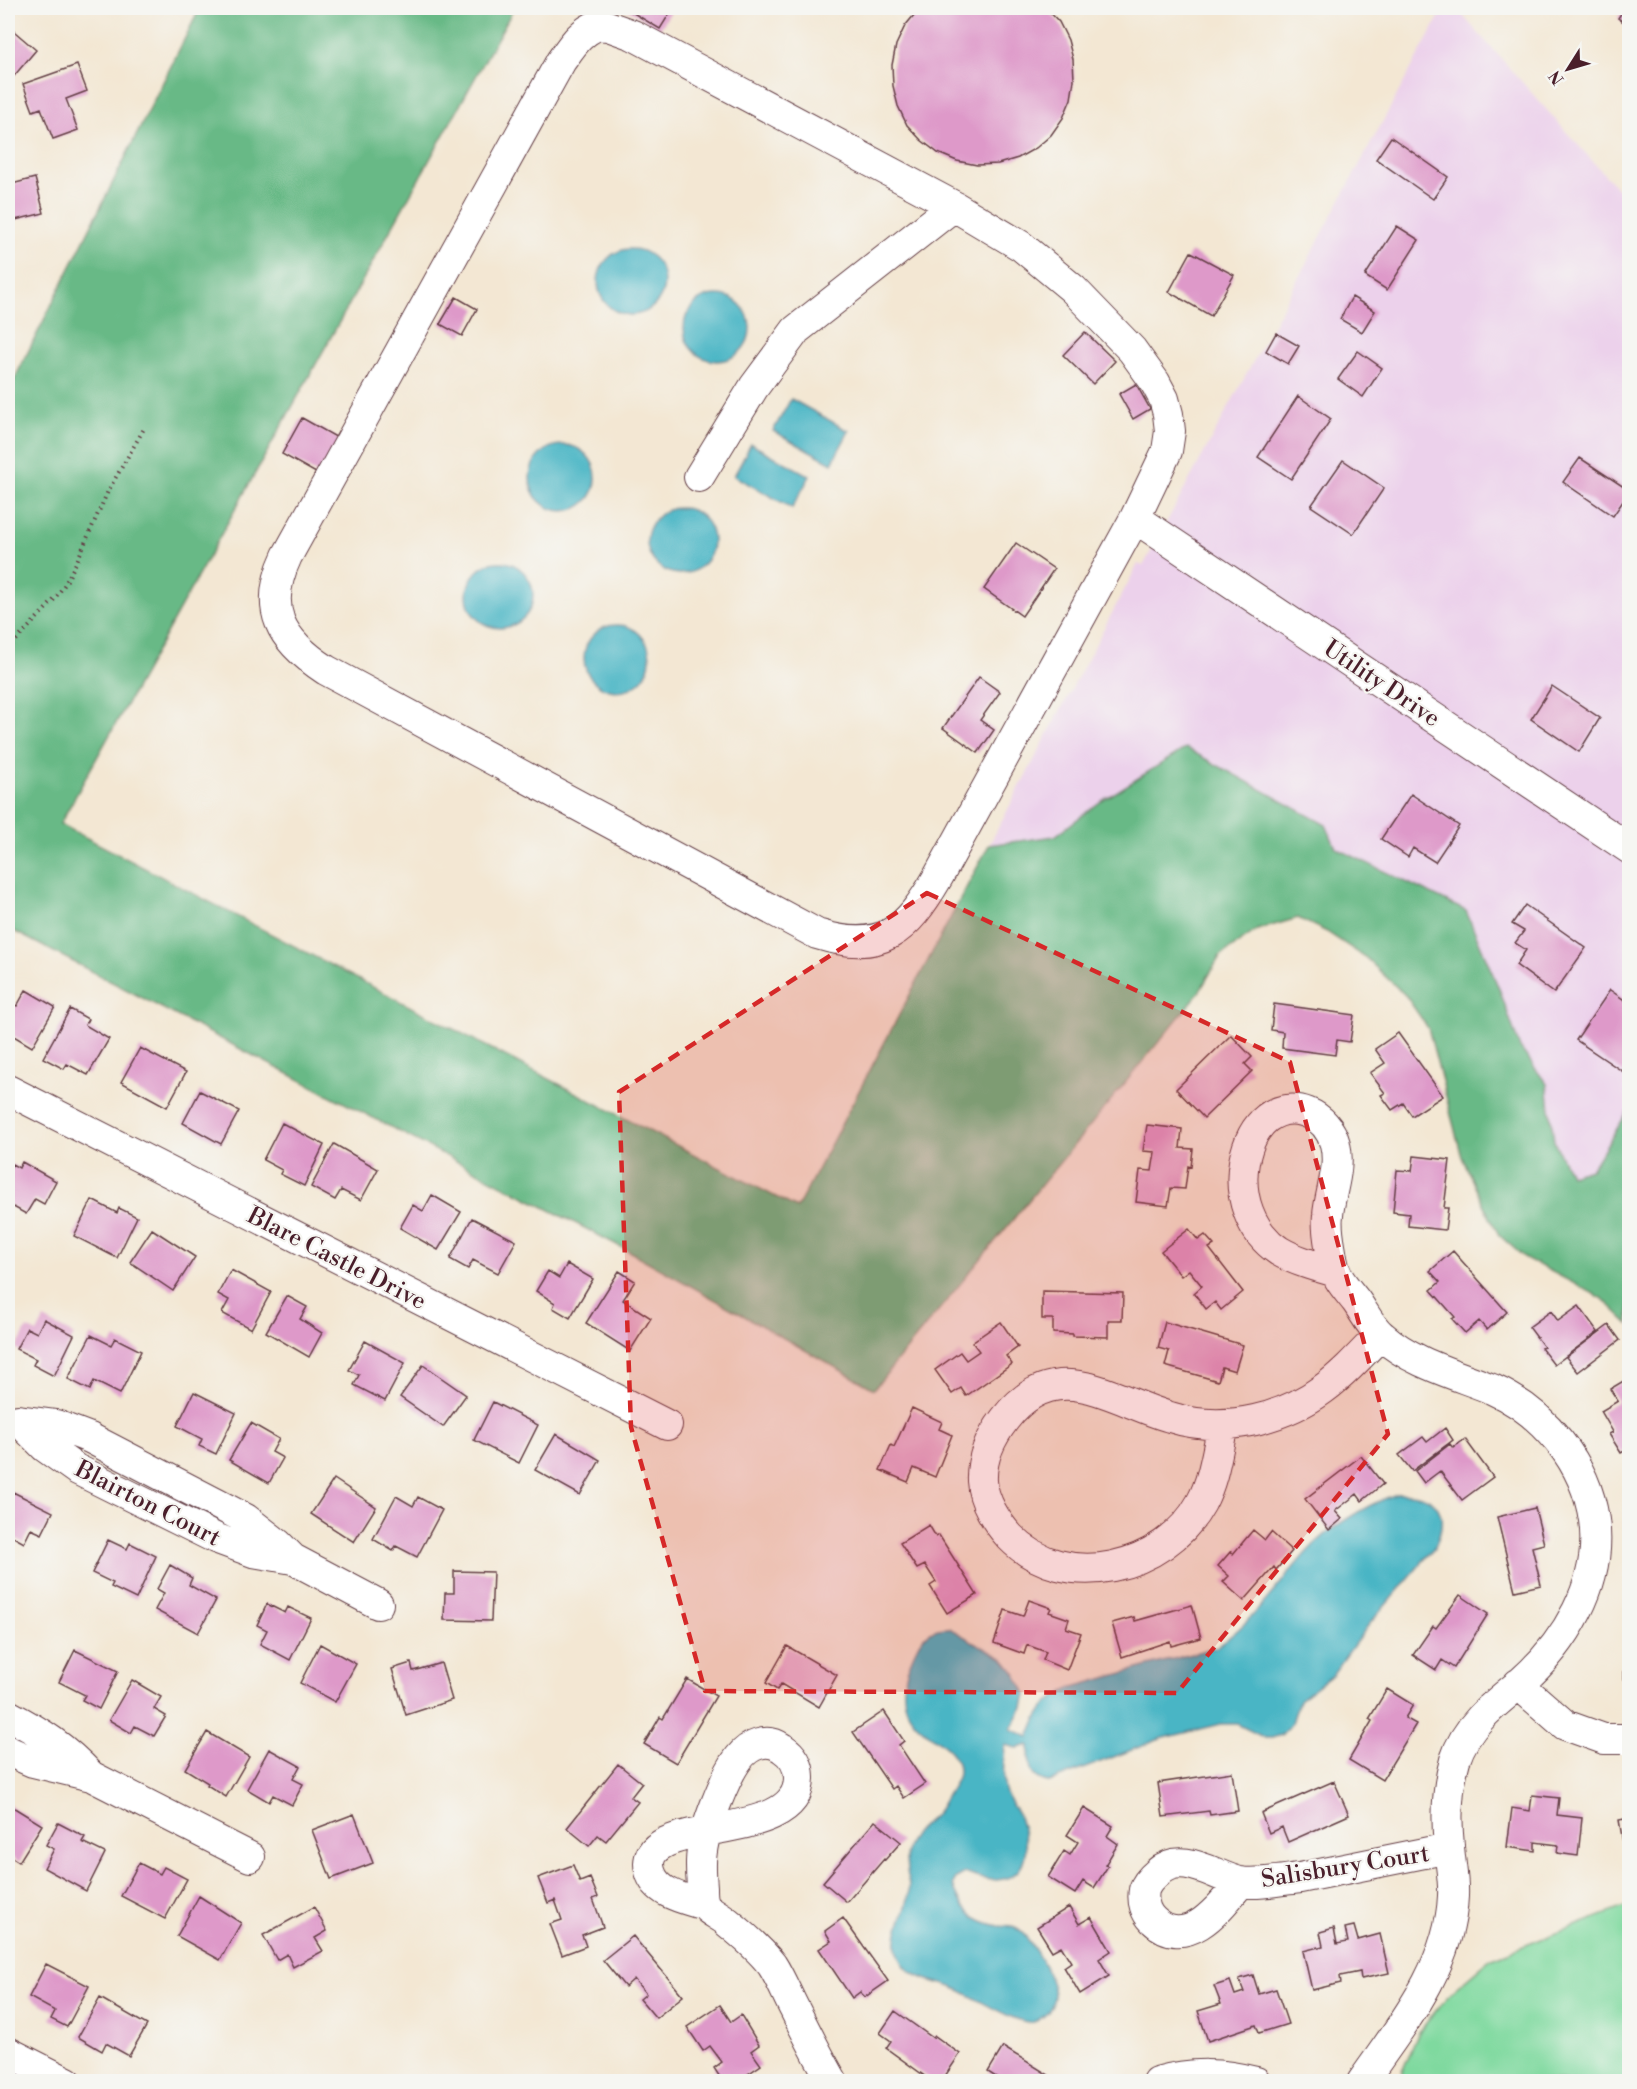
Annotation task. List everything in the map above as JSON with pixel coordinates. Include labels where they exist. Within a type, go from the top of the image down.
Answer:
[{"type":"street","points":[[597,25],[608,26],[633,35],[954,206],[1021,246],[1073,288],[1132,350],[1164,399],[1170,431],[1167,451],[1135,518],[925,900],[912,917],[896,930],[870,941],[836,940],[817,934],[326,670],[296,648],[285,634],[275,602],[276,584],[287,556],[561,61],[581,35],[597,25]]},
{"type":"street","points":[[699,477],[754,387],[796,330],[954,206]]},
{"type":"street","name":"Utility Drive","points":[[1135,518],[1629,849]]},
{"type":"street","name":"Blare Castle Drive","points":[[8,1090],[667,1425]]},
{"type":"street","points":[[1333,1271],[1292,1257],[1277,1249],[1265,1238],[1245,1206],[1242,1171],[1247,1148],[1256,1130],[1267,1118],[1279,1112],[1292,1109],[1308,1111],[1319,1118],[1329,1129],[1335,1141],[1336,1173],[1328,1215],[1333,1271],[1380,1335],[1408,1355],[1496,1391],[1520,1405],[1545,1425],[1564,1446],[1581,1479],[1594,1517],[1596,1538],[1582,1601],[1564,1633],[1543,1660],[1498,1700],[1465,1738],[1456,1759],[1449,1787],[1446,1814],[1453,1894],[1448,1933],[1424,1989],[1362,2082]]},
{"type":"street","points":[[1223,1425],[1208,1487],[1193,1515],[1157,1549],[1140,1559],[1120,1565],[1101,1568],[1072,1567],[1047,1561],[1028,1551],[1011,1538],[998,1521],[988,1503],[982,1485],[982,1466],[988,1446],[997,1429],[1018,1406],[1033,1394],[1050,1387],[1070,1384],[1090,1387],[1168,1417],[1191,1423],[1223,1425],[1255,1420],[1301,1405],[1316,1396],[1343,1373],[1380,1335]]},
{"type":"street","name":"Blairton Court","points":[[13,1417],[75,1431],[111,1449],[246,1519],[293,1559],[378,1604]]},
{"type":"street","points":[[1518,1684],[1565,1725],[1604,1739],[1629,1739]]},
{"type":"street","points":[[8,1715],[61,1746],[91,1776]]},
{"type":"street","points":[[8,1751],[33,1762],[91,1776],[250,1857]]},
{"type":"street","points":[[705,1905],[701,1866],[706,1832],[676,1837],[665,1842],[656,1849],[651,1858],[649,1867],[652,1876],[665,1891],[676,1897],[705,1905],[746,1938],[771,1964],[833,2082]]},
{"type":"street","name":"Salisbury Court","points":[[1241,1882],[1300,1878],[1449,1848]]},
{"type":"street","points":[[8,2052],[67,2082]]},
{"type":"street","points":[[1157,2082],[1197,2074],[1228,2075],[1256,2082]]},
{"type":"path","points":[[8,649],[53,601],[65,584],[108,491],[145,427]]},
{"type":"highlighted area","points":[[927,893],[1290,1062],[1388,1434],[1177,1693],[705,1691],[631,1427],[619,1092]]},
{"type":"shaded area","points":[[1444,8],[1456,8],[1629,202],[1629,1110],[1591,1169],[1570,1175],[1554,1141],[1547,1084],[1520,1048],[1500,991],[1466,911],[1336,848],[1186,748],[1100,802],[1055,836],[989,845],[1138,564],[1143,566]]},
{"type":"green space","points":[[200,8],[514,8],[60,824],[797,1208],[989,845],[1055,836],[1100,802],[1186,748],[1326,825],[1336,848],[1466,911],[1500,991],[1520,1048],[1547,1084],[1554,1141],[1570,1175],[1591,1169],[1629,1110],[1629,1324],[1602,1298],[1525,1258],[1499,1235],[1462,1157],[1428,1028],[1406,996],[1366,958],[1327,932],[1298,918],[1257,930],[1220,956],[1198,994],[874,1389],[625,1249],[8,928],[8,392]]},
{"type":"green space","points":[[1629,1905],[1629,2081],[1402,2081],[1402,2072],[1419,2032],[1451,1992],[1490,1959]]},
{"type":"water","points":[[631,249],[644,252],[654,259],[661,269],[664,282],[661,295],[654,305],[644,312],[631,315],[618,312],[608,305],[601,295],[598,282],[601,269],[608,259],[618,252]]},
{"type":"water","points":[[717,295],[730,298],[740,305],[747,315],[750,328],[747,341],[740,351],[730,358],[717,361],[704,358],[694,351],[687,341],[684,328],[687,315],[694,305],[704,298]]},
{"type":"water","points":[[791,399],[849,431],[832,463],[773,431]]},
{"type":"water","points":[[751,444],[810,476],[792,508],[734,476]]},
{"type":"water","points":[[563,445],[576,448],[586,455],[593,465],[596,478],[593,491],[586,501],[576,508],[563,511],[550,508],[540,501],[533,491],[530,478],[533,465],[540,455],[550,448]]},
{"type":"water","points":[[680,508],[693,511],[703,518],[710,528],[713,541],[710,554],[703,564],[693,571],[680,574],[667,571],[657,564],[650,554],[647,541],[650,528],[657,518],[667,511]]},
{"type":"water","points":[[500,562],[513,565],[523,572],[530,582],[533,595],[530,608],[523,618],[513,625],[500,628],[487,625],[477,618],[470,608],[467,595],[470,582],[477,572],[487,565]]},
{"type":"water","points":[[617,625],[630,628],[640,635],[647,645],[650,658],[647,671],[640,681],[630,688],[617,691],[604,688],[594,681],[587,671],[584,658],[587,645],[594,635],[604,628]]},
{"type":"water","points":[[1397,1494],[1422,1496],[1437,1506],[1441,1523],[1435,1547],[1367,1627],[1332,1675],[1299,1700],[1292,1723],[1281,1735],[1265,1738],[1237,1724],[1221,1724],[1160,1739],[1049,1782],[1036,1778],[1033,1774],[1029,1745],[1017,1748],[1005,1745],[1004,1786],[1006,1795],[1019,1816],[1024,1837],[1023,1863],[1017,1872],[1008,1878],[996,1880],[965,1873],[956,1878],[953,1884],[960,1901],[969,1913],[990,1924],[1015,1928],[1029,1940],[1053,1988],[1053,2000],[1046,2014],[1033,2022],[1017,2019],[959,1990],[927,1980],[906,1967],[901,1960],[897,1942],[909,1890],[906,1853],[916,1833],[939,1809],[956,1781],[958,1772],[955,1758],[946,1747],[921,1728],[910,1716],[904,1699],[906,1677],[917,1647],[926,1635],[934,1630],[949,1628],[1004,1659],[1015,1673],[1026,1695],[1023,1707],[1011,1729],[1029,1737],[1036,1720],[1048,1702],[1070,1688],[1216,1647],[1253,1615],[1305,1554],[1324,1536],[1360,1511]]},
{"type":"building","points":[[625,8],[673,8],[660,29]]},
{"type":"building","points":[[920,8],[1046,8],[1059,22],[1068,40],[1073,59],[1074,80],[1071,99],[1063,118],[1051,135],[1036,148],[1018,158],[998,164],[977,165],[957,161],[938,153],[921,140],[907,125],[898,106],[893,86],[892,65],[896,45],[905,26]]},
{"type":"building","points":[[1616,8],[1630,8],[1630,27],[1618,18],[1622,12]]},
{"type":"building","points":[[8,26],[36,50],[14,76],[8,71]]},
{"type":"building","points":[[77,65],[87,91],[66,99],[78,130],[53,139],[41,108],[33,111],[23,84]]},
{"type":"building","points":[[1391,137],[1448,177],[1433,199],[1376,159]]},
{"type":"building","points":[[35,178],[44,213],[11,221],[10,214],[8,215],[8,185]]},
{"type":"building","points":[[1397,226],[1419,240],[1387,290],[1365,276]]},
{"type":"building","points":[[1191,252],[1234,275],[1211,316],[1169,292]]},
{"type":"building","points":[[456,297],[477,309],[462,336],[440,324]]},
{"type":"building","points":[[1352,297],[1375,311],[1362,332],[1340,319]]},
{"type":"building","points":[[1085,332],[1115,361],[1093,384],[1063,355]]},
{"type":"building","points":[[1276,333],[1299,346],[1288,364],[1266,351]]},
{"type":"building","points":[[1358,351],[1382,368],[1363,397],[1338,379]]},
{"type":"building","points":[[1136,384],[1150,409],[1133,419],[1119,394]]},
{"type":"building","points":[[1298,396],[1331,419],[1291,479],[1258,457]]},
{"type":"building","points":[[302,418],[343,441],[323,477],[282,454]]},
{"type":"building","points":[[1580,458],[1630,491],[1613,516],[1563,482]]},
{"type":"building","points":[[1343,460],[1384,488],[1353,534],[1311,506]]},
{"type":"building","points":[[1016,543],[1054,569],[1022,616],[984,589]]},
{"type":"building","points":[[979,677],[1000,692],[980,720],[994,730],[978,753],[943,728]]},
{"type":"building","points":[[1552,686],[1600,718],[1579,752],[1531,719]]},
{"type":"building","points":[[1411,794],[1459,826],[1435,862],[1413,848],[1408,857],[1381,839]]},
{"type":"building","points":[[1525,905],[1586,948],[1554,993],[1516,965],[1526,950],[1515,943],[1524,931],[1512,924]]},
{"type":"building","points":[[26,990],[55,1007],[32,1047],[12,1035],[14,1031],[8,1027],[8,1001],[17,1006]]},
{"type":"building","points":[[1610,990],[1630,1004],[1630,1066],[1625,1073],[1576,1040]]},
{"type":"building","points":[[1274,1004],[1354,1015],[1350,1042],[1337,1040],[1335,1055],[1282,1048],[1283,1032],[1271,1030]]},
{"type":"building","points":[[70,1009],[88,1019],[85,1025],[109,1039],[88,1075],[67,1064],[64,1069],[43,1058]]},
{"type":"building","points":[[1398,1033],[1443,1096],[1412,1116],[1403,1103],[1392,1110],[1381,1095],[1385,1093],[1370,1073],[1385,1063],[1375,1049]]},
{"type":"building","points":[[1231,1035],[1252,1057],[1245,1064],[1252,1071],[1204,1118],[1176,1089]]},
{"type":"building","points":[[140,1048],[186,1072],[167,1107],[121,1082]]},
{"type":"building","points":[[200,1091],[239,1111],[221,1144],[183,1123]]},
{"type":"building","points":[[282,1123],[324,1145],[304,1186],[280,1174],[282,1170],[263,1160]]},
{"type":"building","points":[[1147,1125],[1182,1129],[1180,1148],[1193,1149],[1185,1189],[1171,1188],[1168,1206],[1136,1202],[1140,1170],[1152,1171],[1155,1152],[1143,1151]]},
{"type":"building","points":[[334,1144],[378,1169],[361,1200],[341,1190],[335,1200],[311,1187]]},
{"type":"building","points":[[1414,1156],[1450,1160],[1444,1208],[1448,1208],[1445,1230],[1408,1226],[1409,1214],[1393,1212],[1397,1170],[1412,1171]]},
{"type":"building","points":[[22,1162],[56,1181],[44,1204],[35,1199],[26,1214],[8,1204],[8,1173],[12,1164],[19,1168]]},
{"type":"building","points":[[432,1195],[461,1212],[438,1250],[400,1228],[413,1205],[423,1211]]},
{"type":"building","points":[[92,1200],[117,1213],[119,1208],[137,1217],[117,1258],[74,1236]]},
{"type":"building","points":[[472,1218],[516,1241],[498,1273],[473,1260],[468,1269],[450,1259]]},
{"type":"building","points":[[152,1229],[195,1257],[173,1291],[130,1262]]},
{"type":"building","points":[[1189,1229],[1198,1240],[1205,1235],[1214,1245],[1209,1248],[1243,1292],[1221,1310],[1215,1302],[1206,1309],[1194,1293],[1202,1286],[1189,1270],[1181,1276],[1161,1251]]},
{"type":"building","points":[[1453,1251],[1507,1312],[1487,1330],[1479,1321],[1465,1333],[1452,1319],[1455,1317],[1431,1290],[1440,1282],[1430,1271]]},
{"type":"building","points":[[567,1264],[593,1279],[570,1318],[553,1308],[555,1303],[536,1291],[548,1271],[559,1278]]},
{"type":"building","points":[[231,1270],[271,1292],[251,1329],[222,1313],[229,1300],[218,1294]]},
{"type":"building","points":[[619,1271],[635,1281],[623,1300],[651,1318],[630,1351],[586,1323]]},
{"type":"building","points":[[1042,1291],[1123,1293],[1122,1320],[1108,1320],[1108,1337],[1053,1333],[1053,1319],[1042,1319]]},
{"type":"building","points":[[287,1296],[307,1307],[300,1319],[322,1333],[309,1357],[266,1332]]},
{"type":"building","points":[[1579,1306],[1598,1332],[1554,1365],[1529,1327],[1551,1311],[1558,1321]]},
{"type":"building","points":[[44,1319],[74,1335],[54,1376],[33,1365],[36,1359],[16,1349],[27,1328],[37,1333]]},
{"type":"building","points":[[1001,1322],[1018,1347],[1006,1356],[1012,1364],[966,1396],[961,1388],[952,1394],[935,1370],[960,1352],[966,1360],[979,1351],[972,1342]]},
{"type":"building","points":[[1165,1322],[1243,1345],[1235,1371],[1222,1367],[1218,1381],[1165,1366],[1169,1351],[1158,1348]]},
{"type":"building","points":[[1609,1325],[1620,1340],[1578,1372],[1566,1357]]},
{"type":"building","points":[[91,1335],[111,1345],[115,1338],[141,1351],[120,1394],[94,1381],[90,1390],[68,1379]]},
{"type":"building","points":[[365,1341],[405,1363],[385,1401],[354,1385],[359,1375],[349,1370]]},
{"type":"building","points":[[423,1365],[466,1395],[443,1427],[400,1397]]},
{"type":"building","points":[[1630,1377],[1630,1448],[1621,1453],[1609,1434],[1613,1432],[1601,1411],[1618,1401],[1610,1389]]},
{"type":"building","points":[[194,1392],[236,1413],[216,1454],[199,1446],[202,1439],[177,1426]]},
{"type":"building","points":[[493,1402],[538,1425],[519,1463],[474,1440]]},
{"type":"building","points":[[912,1408],[942,1422],[939,1429],[952,1435],[935,1477],[914,1468],[908,1482],[880,1470],[891,1445],[894,1447]]},
{"type":"building","points":[[251,1423],[279,1439],[272,1452],[283,1458],[269,1483],[229,1460]]},
{"type":"building","points":[[1445,1428],[1453,1440],[1412,1471],[1399,1455],[1423,1437],[1427,1442]]},
{"type":"building","points":[[556,1434],[600,1460],[580,1495],[535,1470]]},
{"type":"building","points":[[1465,1439],[1493,1477],[1462,1500],[1440,1471],[1424,1483],[1415,1471],[1450,1444],[1453,1448]]},
{"type":"building","points":[[1361,1456],[1383,1484],[1362,1501],[1357,1494],[1335,1511],[1342,1519],[1329,1530],[1305,1499]]},
{"type":"building","points":[[334,1479],[376,1507],[354,1542],[311,1514]]},
{"type":"building","points":[[13,1492],[53,1512],[42,1534],[31,1529],[24,1543],[8,1534],[8,1503]]},
{"type":"building","points":[[396,1496],[413,1506],[418,1497],[442,1510],[417,1557],[396,1546],[393,1551],[373,1539]]},
{"type":"building","points":[[1535,1508],[1544,1544],[1532,1547],[1541,1585],[1515,1591],[1497,1517]]},
{"type":"building","points":[[929,1525],[936,1537],[939,1535],[977,1595],[947,1613],[930,1586],[936,1582],[925,1565],[917,1569],[900,1543]]},
{"type":"building","points":[[1253,1530],[1265,1540],[1271,1532],[1292,1551],[1276,1570],[1274,1567],[1244,1601],[1223,1582],[1229,1576],[1218,1566],[1231,1551],[1233,1554]]},
{"type":"building","points":[[108,1540],[127,1549],[130,1543],[156,1556],[136,1599],[111,1587],[113,1583],[92,1573]]},
{"type":"building","points":[[170,1565],[192,1578],[189,1585],[216,1600],[198,1633],[155,1610],[164,1593],[157,1589]]},
{"type":"building","points":[[454,1571],[493,1572],[491,1621],[444,1620],[445,1593],[454,1593]]},
{"type":"building","points":[[1460,1595],[1488,1614],[1454,1668],[1442,1660],[1436,1670],[1413,1655],[1433,1626],[1436,1628]]},
{"type":"building","points":[[1029,1600],[1051,1608],[1049,1612],[1069,1619],[1066,1628],[1081,1633],[1067,1670],[1043,1660],[1046,1652],[1027,1645],[1024,1654],[994,1643],[1005,1610],[1023,1616]]},
{"type":"building","points":[[267,1604],[285,1613],[288,1607],[311,1618],[290,1660],[260,1644],[267,1630],[257,1625]]},
{"type":"building","points":[[1192,1605],[1201,1638],[1171,1646],[1170,1641],[1122,1657],[1112,1623],[1134,1617],[1135,1621]]},
{"type":"building","points":[[320,1644],[356,1664],[335,1702],[300,1683]]},
{"type":"building","points":[[787,1646],[837,1675],[819,1707],[781,1684],[777,1690],[766,1683]]},
{"type":"building","points":[[75,1650],[118,1671],[99,1709],[82,1700],[85,1695],[59,1682]]},
{"type":"building","points":[[1624,1651],[1630,1651],[1630,1679],[1624,1679]]},
{"type":"building","points":[[411,1663],[413,1671],[441,1663],[452,1700],[406,1715],[392,1669]]},
{"type":"building","points":[[687,1679],[716,1696],[676,1763],[644,1744],[660,1717],[663,1719]]},
{"type":"building","points":[[132,1680],[161,1697],[154,1709],[166,1716],[154,1736],[135,1726],[131,1733],[109,1720]]},
{"type":"building","points":[[1387,1689],[1413,1705],[1405,1718],[1416,1724],[1382,1780],[1349,1760],[1372,1721],[1369,1719]]},
{"type":"building","points":[[884,1711],[904,1741],[899,1745],[925,1784],[904,1798],[896,1786],[892,1789],[853,1732]]},
{"type":"building","points":[[207,1732],[249,1757],[226,1797],[185,1769]]},
{"type":"building","points":[[269,1749],[300,1766],[293,1779],[303,1784],[292,1805],[273,1795],[269,1802],[247,1789]]},
{"type":"building","points":[[618,1764],[642,1783],[631,1797],[638,1802],[606,1841],[598,1835],[589,1846],[567,1828]]},
{"type":"building","points":[[1232,1772],[1238,1811],[1210,1815],[1209,1811],[1163,1817],[1158,1783]]},
{"type":"building","points":[[1334,1781],[1349,1815],[1288,1842],[1282,1827],[1269,1833],[1261,1813]]},
{"type":"building","points":[[1532,1795],[1559,1798],[1557,1815],[1582,1818],[1578,1856],[1557,1853],[1558,1845],[1535,1842],[1535,1851],[1507,1847],[1512,1808],[1530,1811]]},
{"type":"building","points":[[8,1804],[42,1825],[19,1862],[8,1855]]},
{"type":"building","points":[[1084,1808],[1113,1826],[1107,1836],[1118,1844],[1094,1888],[1083,1881],[1075,1894],[1048,1877],[1064,1851],[1070,1855],[1078,1842],[1067,1835]]},
{"type":"building","points":[[354,1814],[373,1863],[331,1879],[312,1830]]},
{"type":"building","points":[[1630,1818],[1630,1858],[1626,1859],[1619,1820]]},
{"type":"building","points":[[875,1821],[901,1842],[847,1902],[823,1882]]},
{"type":"building","points":[[58,1823],[85,1837],[82,1842],[105,1853],[86,1891],[44,1868],[54,1849],[46,1845]]},
{"type":"building","points":[[139,1863],[160,1874],[164,1867],[187,1879],[165,1919],[121,1896]]},
{"type":"building","points":[[573,1865],[580,1882],[590,1878],[598,1897],[593,1899],[603,1927],[582,1935],[586,1946],[562,1955],[550,1924],[562,1920],[555,1900],[548,1903],[538,1878]]},
{"type":"building","points":[[199,1896],[241,1923],[220,1960],[177,1936]]},
{"type":"building","points":[[314,1907],[327,1931],[315,1938],[323,1951],[293,1967],[287,1954],[277,1960],[263,1935]]},
{"type":"building","points":[[1069,1907],[1079,1924],[1091,1917],[1111,1951],[1099,1959],[1109,1976],[1080,1994],[1064,1967],[1071,1962],[1061,1946],[1052,1951],[1037,1927]]},
{"type":"building","points":[[843,1918],[888,1981],[865,1997],[860,1992],[852,1998],[819,1949],[831,1941],[825,1931]]},
{"type":"building","points":[[1354,1926],[1358,1940],[1380,1934],[1389,1973],[1361,1979],[1360,1972],[1340,1976],[1341,1983],[1312,1990],[1303,1951],[1323,1946],[1320,1932],[1334,1928],[1337,1944],[1348,1942],[1345,1928]]},
{"type":"building","points":[[633,1936],[683,1996],[656,2018],[640,1999],[646,1994],[634,1979],[625,1987],[603,1960]]},
{"type":"building","points":[[46,1964],[89,1986],[67,2027],[51,2019],[55,2011],[29,1997]]},
{"type":"building","points":[[1253,1975],[1259,1994],[1276,1989],[1288,2024],[1259,2033],[1256,2025],[1208,2041],[1198,2011],[1221,2004],[1214,1986],[1230,1981],[1235,1995],[1244,1992],[1239,1979]]},
{"type":"building","points":[[100,1998],[147,2025],[129,2056],[106,2043],[102,2051],[78,2037]]},
{"type":"building","points":[[720,2005],[731,2022],[741,2015],[759,2045],[751,2051],[761,2065],[736,2082],[723,2082],[714,2068],[722,2062],[710,2046],[703,2051],[687,2027]]},
{"type":"building","points":[[895,2011],[960,2054],[941,2082],[933,2082],[886,2048],[891,2041],[880,2033]]},
{"type":"building","points":[[1003,2047],[1060,2082],[997,2082],[999,2079],[988,2072]]}]
